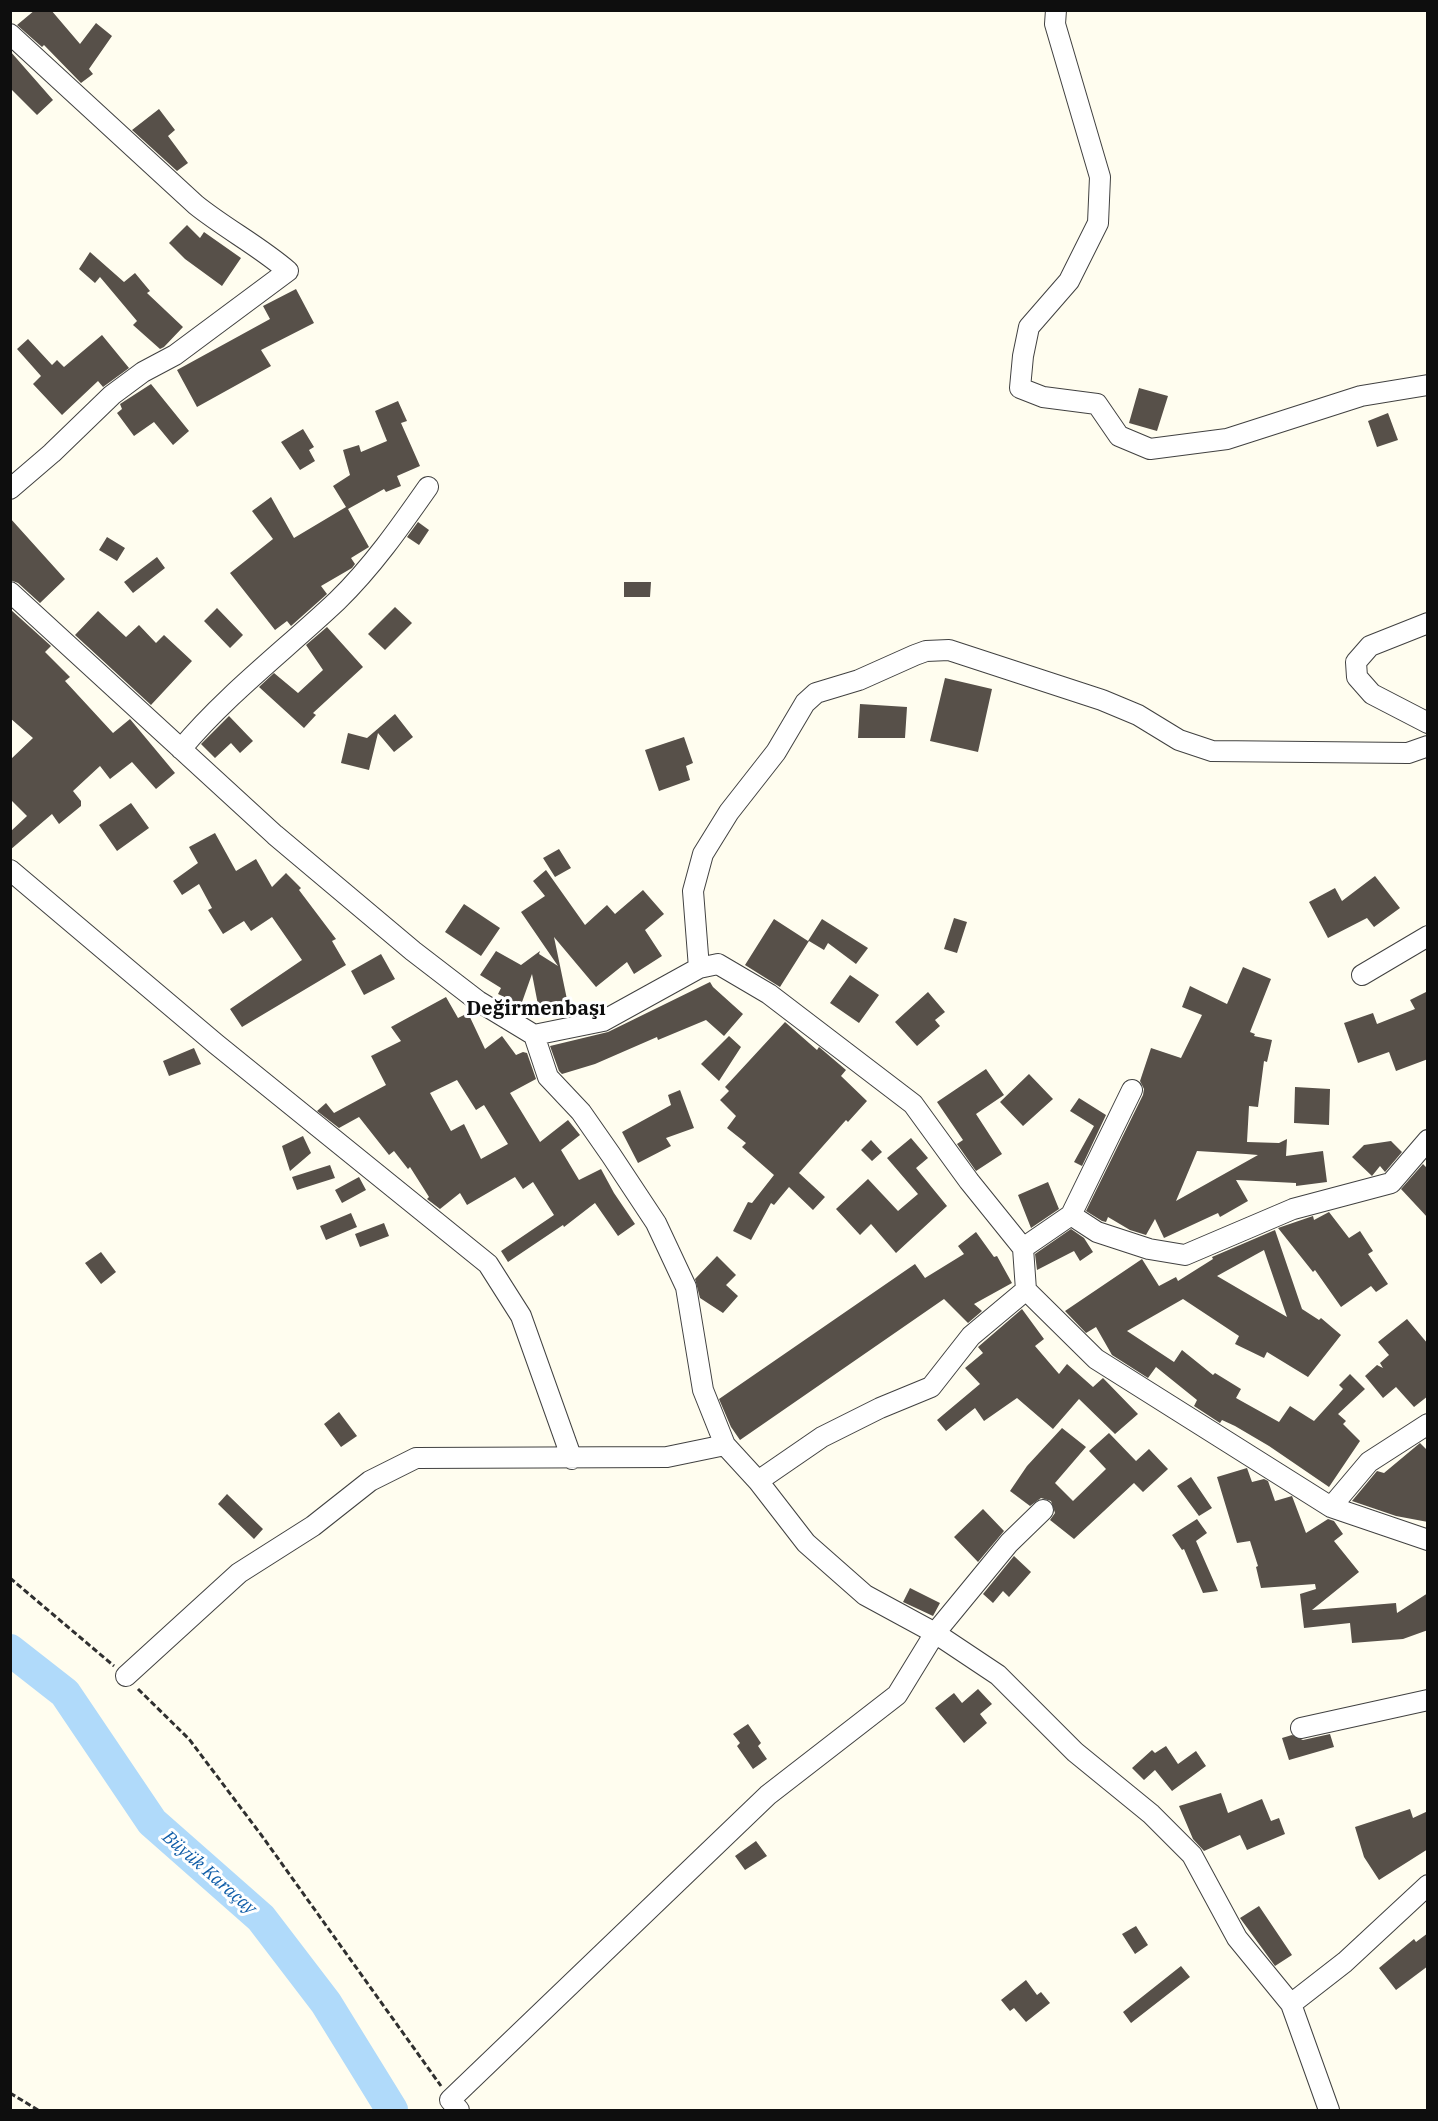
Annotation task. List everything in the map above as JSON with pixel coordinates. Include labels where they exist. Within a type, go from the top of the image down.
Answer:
[{"type":"street","points":[[1056,10],[1055,24],[1100,177],[1098,223],[1069,280],[1029,327],[1020,388],[1043,397],[1097,404],[1119,436],[1150,449],[1227,439],[1361,396],[1428,385]]},
{"type":"street","points":[[10,34],[196,206],[229,231],[261,248],[288,271],[175,355],[143,372],[112,394],[10,489]]},
{"type":"street","points":[[181,749],[201,725],[339,599],[381,552],[429,487]]},
{"type":"street","points":[[10,592],[274,836],[413,951],[478,1001],[534,1035],[548,1077],[581,1112],[656,1223],[686,1287],[703,1390],[725,1444],[758,1481],[806,1543],[865,1595],[935,1634],[998,1675],[1075,1752],[1151,1814],[1192,1855],[1237,1938],[1291,2004],[1329,2110]]},
{"type":"street","points":[[1428,623],[1370,646],[1356,662],[1357,677],[1372,694],[1428,723]]},
{"type":"street","points":[[699,968],[693,891],[703,854],[729,812],[776,752],[805,703],[816,693],[859,680],[926,651],[949,650],[1102,700],[1138,716],[1179,740],[1212,751],[1408,753],[1428,746]]},
{"type":"street","points":[[10,870],[216,1044],[488,1264],[520,1316],[572,1459]]},
{"type":"street","points":[[1362,975],[1428,936]]},
{"type":"street","points":[[534,1035],[603,1021],[699,968],[718,964],[769,994],[913,1104],[969,1181],[1023,1248],[1026,1290],[1096,1359],[1331,1507],[1428,1539]]},
{"type":"street","points":[[1023,1248],[1071,1215],[1132,1090]]},
{"type":"street","points":[[1071,1215],[1097,1232],[1149,1249],[1185,1255],[1293,1209],[1391,1183],[1428,1140]]},
{"type":"street","points":[[758,1481],[822,1437],[880,1408],[931,1388],[971,1336],[1026,1290]]},
{"type":"street","points":[[1331,1507],[1369,1462],[1428,1424]]},
{"type":"street","points":[[126,1676],[239,1573],[313,1526],[370,1480],[416,1458],[667,1457],[725,1444]]},
{"type":"street","points":[[455,2105],[768,1795],[897,1695],[935,1634],[1009,1543],[1043,1510]]},
{"type":"street","points":[[1301,1728],[1428,1700]]},
{"type":"street","points":[[1291,2004],[1345,1962],[1428,1885]]},
{"type":"path","points":[[10,1578],[126,1676],[189,1739],[262,1836],[455,2105]]},
{"type":"path","points":[[10,2093],[38,2110]]},
{"type":"building","points":[[35,10],[51,10],[80,44],[96,23],[112,36],[89,69],[93,74],[81,83],[44,45],[42,47],[17,25]]},
{"type":"building","points":[[10,51],[53,100],[37,115],[10,88]]},
{"type":"building","points":[[159,109],[175,130],[168,136],[188,163],[177,171],[132,130]]},
{"type":"building","points":[[187,225],[200,238],[204,232],[241,258],[222,286],[185,259],[169,243]]},
{"type":"building","points":[[90,252],[124,282],[135,273],[150,291],[147,293],[183,327],[164,347],[160,349],[133,325],[137,321],[100,277],[95,283],[79,269]]},
{"type":"building","points":[[296,289],[314,323],[261,350],[271,366],[197,407],[177,370],[270,319],[263,306]]},
{"type":"building","points":[[102,335],[129,368],[103,387],[98,381],[62,415],[33,384],[41,376],[17,349],[28,339],[52,365],[57,360],[64,367]]},
{"type":"building","points":[[151,384],[189,431],[173,445],[154,422],[134,436],[117,413],[122,409],[120,404]]},
{"type":"building","points":[[1139,388],[1168,396],[1157,431],[1129,423]]},
{"type":"building","points":[[398,401],[407,421],[401,423],[420,466],[397,476],[401,486],[386,492],[384,489],[348,509],[369,547],[351,558],[355,564],[352,568],[321,586],[327,594],[291,626],[287,621],[275,630],[230,573],[273,539],[252,511],[271,497],[294,538],[346,507],[333,486],[350,475],[343,450],[359,445],[361,452],[387,441],[375,411]]},
{"type":"building","points":[[1388,413],[1398,440],[1377,447],[1368,421]]},
{"type":"building","points":[[303,429],[314,447],[309,450],[315,461],[300,470],[281,442]]},
{"type":"building","points":[[10,518],[65,579],[40,603],[18,583],[10,580]]},
{"type":"building","points":[[418,522],[429,530],[419,545],[407,537]]},
{"type":"building","points":[[107,537],[125,548],[117,561],[99,550]]},
{"type":"building","points":[[157,557],[165,568],[133,593],[124,582]]},
{"type":"building","points":[[624,582],[651,582],[650,597],[624,597]]},
{"type":"building","points":[[395,607],[412,623],[385,650],[368,634]]},
{"type":"building","points":[[217,608],[243,635],[230,648],[204,621]]},
{"type":"building","points":[[10,609],[51,646],[45,652],[70,677],[65,681],[113,733],[130,719],[175,773],[156,789],[132,762],[110,779],[100,766],[73,791],[81,801],[81,806],[59,824],[52,814],[10,850],[10,832],[27,816],[10,799],[10,760],[33,738],[10,718]]},
{"type":"building","points":[[98,611],[126,637],[139,625],[156,643],[164,635],[192,661],[151,705],[75,635]]},
{"type":"building","points":[[327,627],[363,667],[313,713],[316,715],[304,728],[259,687],[274,673],[298,693],[323,670],[306,645]]},
{"type":"building","points":[[945,678],[992,689],[978,752],[930,741]]},
{"type":"building","points":[[860,704],[907,707],[905,738],[858,738]]},
{"type":"building","points":[[395,714],[413,737],[394,752],[378,733],[369,770],[341,763],[348,733],[367,738]]},
{"type":"building","points":[[229,716],[253,741],[240,753],[231,743],[215,758],[201,744]]},
{"type":"building","points":[[684,737],[693,763],[686,766],[690,780],[659,791],[645,750]]},
{"type":"building","points":[[131,803],[149,828],[117,851],[99,825]]},
{"type":"building","points":[[215,833],[236,871],[256,859],[272,887],[286,873],[301,888],[299,890],[336,939],[332,941],[346,965],[242,1027],[230,1009],[302,960],[272,917],[251,931],[244,921],[223,934],[208,910],[212,908],[199,884],[182,895],[173,881],[198,863],[189,847]]},
{"type":"building","points":[[559,849],[571,868],[555,877],[543,858]]},
{"type":"building","points":[[546,870],[585,925],[607,905],[615,914],[643,890],[664,914],[645,930],[662,956],[634,974],[627,962],[596,987],[554,937],[569,1009],[540,1015],[532,974],[521,1005],[498,994],[501,988],[480,975],[496,951],[521,965],[540,951],[539,954],[558,966],[521,912],[545,896],[533,881]]},
{"type":"building","points":[[1375,876],[1400,908],[1374,927],[1367,918],[1328,938],[1309,902],[1335,888],[1342,901]]},
{"type":"building","points":[[464,904],[500,928],[481,956],[445,932]]},
{"type":"building","points":[[954,918],[967,922],[957,953],[944,949]]},
{"type":"building","points":[[774,919],[808,941],[822,919],[868,948],[856,964],[828,943],[824,950],[809,941],[780,987],[745,965]]},
{"type":"building","points":[[381,954],[395,979],[364,995],[351,971]]},
{"type":"building","points":[[1243,967],[1271,979],[1250,1032],[1255,1034],[1254,1036],[1272,1040],[1267,1062],[1264,1061],[1258,1107],[1249,1106],[1247,1142],[1279,1143],[1287,1139],[1286,1156],[1323,1151],[1327,1182],[1296,1186],[1296,1183],[1236,1180],[1248,1201],[1220,1217],[1218,1213],[1164,1238],[1155,1219],[1146,1235],[1130,1230],[1108,1217],[1106,1222],[1102,1221],[1086,1211],[1143,1095],[1144,1089],[1140,1081],[1151,1048],[1181,1058],[1202,1015],[1182,1007],[1190,986],[1227,1004]],"holes":[[[1197,1151],[1258,1155],[1176,1201]]]},
{"type":"building","points":[[850,975],[879,995],[859,1023],[830,1003]]},
{"type":"building","points":[[710,982],[743,1014],[724,1036],[706,1020],[658,1040],[657,1037],[595,1064],[562,1074],[559,1071],[550,1046],[608,1032]]},
{"type":"building","points":[[1428,991],[1428,1059],[1396,1071],[1389,1052],[1358,1063],[1344,1023],[1373,1013],[1377,1024],[1415,1009],[1410,1000]]},
{"type":"building","points":[[928,992],[945,1012],[935,1020],[940,1026],[917,1046],[895,1022]]},
{"type":"building","points":[[446,997],[458,1018],[468,1013],[485,1049],[502,1036],[516,1055],[527,1053],[536,1079],[510,1093],[540,1142],[568,1120],[580,1135],[561,1150],[579,1180],[601,1169],[635,1224],[618,1236],[595,1203],[564,1227],[563,1225],[508,1262],[501,1251],[554,1215],[533,1182],[523,1189],[515,1177],[467,1205],[460,1193],[440,1209],[427,1199],[429,1197],[410,1167],[408,1169],[394,1151],[389,1155],[359,1117],[339,1128],[317,1111],[326,1103],[334,1113],[386,1085],[371,1056],[401,1041],[391,1027]],"holes":[[[457,1080],[476,1110],[484,1105],[508,1144],[481,1159],[464,1124],[451,1131],[430,1093]]]},
{"type":"building","points":[[785,1022],[817,1050],[819,1047],[846,1070],[841,1076],[867,1101],[848,1122],[846,1120],[799,1173],[825,1197],[813,1210],[789,1187],[774,1205],[771,1203],[751,1240],[733,1231],[748,1202],[752,1203],[774,1175],[742,1147],[746,1143],[727,1128],[736,1116],[720,1100],[729,1091],[725,1087]]},
{"type":"building","points":[[729,1036],[741,1047],[719,1081],[701,1064]]},
{"type":"building","points":[[194,1048],[201,1064],[169,1076],[163,1061]]},
{"type":"building","points":[[986,1069],[1004,1095],[976,1114],[1002,1154],[976,1171],[957,1144],[963,1140],[937,1102]]},
{"type":"building","points":[[1029,1074],[1053,1099],[1023,1126],[1000,1102]]},
{"type":"building","points":[[1295,1087],[1330,1089],[1329,1125],[1294,1123]]},
{"type":"building","points":[[680,1090],[694,1128],[666,1138],[671,1146],[638,1163],[622,1132],[671,1105],[668,1095]]},
{"type":"building","points":[[1079,1098],[1106,1115],[1082,1166],[1074,1162],[1094,1126],[1070,1111]]},
{"type":"building","points":[[303,1136],[311,1153],[290,1171],[282,1146]]},
{"type":"building","points":[[911,1138],[928,1158],[916,1168],[947,1206],[896,1253],[871,1224],[860,1235],[836,1209],[868,1179],[898,1211],[918,1194],[887,1158]]},
{"type":"building","points":[[871,1140],[882,1152],[872,1161],[861,1150]]},
{"type":"building","points":[[1391,1141],[1402,1152],[1385,1172],[1380,1166],[1372,1176],[1352,1157],[1364,1145]]},
{"type":"building","points":[[1423,1164],[1428,1169],[1428,1218],[1401,1189]]},
{"type":"building","points":[[330,1165],[335,1178],[297,1190],[292,1177]]},
{"type":"building","points":[[359,1177],[366,1190],[342,1203],[335,1190]]},
{"type":"building","points":[[1048,1182],[1059,1209],[1031,1228],[1018,1195]]},
{"type":"building","points":[[1329,1212],[1349,1238],[1360,1231],[1373,1251],[1368,1254],[1388,1284],[1376,1292],[1371,1286],[1341,1307],[1315,1270],[1313,1272],[1278,1228],[1313,1216],[1314,1220]]},
{"type":"building","points":[[351,1213],[357,1227],[326,1240],[320,1226]]},
{"type":"building","points":[[384,1223],[389,1236],[360,1247],[355,1234]]},
{"type":"building","points":[[1071,1229],[1084,1238],[1093,1252],[1080,1261],[1074,1251],[1037,1270],[1035,1254]]},
{"type":"building","points":[[1275,1230],[1302,1309],[1319,1320],[1321,1318],[1341,1335],[1308,1377],[1267,1352],[1264,1358],[1235,1344],[1239,1336],[1183,1299],[1127,1331],[1174,1362],[1182,1350],[1213,1375],[1215,1373],[1241,1389],[1236,1398],[1279,1422],[1290,1406],[1314,1421],[1343,1389],[1339,1385],[1350,1374],[1365,1389],[1338,1414],[1346,1421],[1343,1424],[1360,1441],[1329,1487],[1269,1446],[1235,1426],[1222,1420],[1220,1423],[1194,1406],[1197,1400],[1156,1367],[1148,1378],[1112,1355],[1096,1327],[1086,1333],[1065,1311],[1142,1259],[1159,1286],[1176,1277],[1178,1281],[1213,1259],[1212,1257]],"holes":[[[1264,1250],[1287,1317],[1217,1276]]]},
{"type":"building","points":[[976,1232],[994,1257],[997,1256],[1012,1283],[974,1304],[982,1311],[968,1323],[944,1299],[740,1440],[731,1427],[719,1399],[915,1264],[925,1278],[964,1254],[958,1246]]},
{"type":"building","points":[[101,1252],[116,1272],[101,1284],[85,1263]]},
{"type":"building","points":[[717,1256],[736,1275],[726,1285],[738,1296],[723,1313],[700,1298],[695,1279]]},
{"type":"building","points":[[1022,1309],[1044,1339],[1035,1346],[1059,1374],[1067,1364],[1093,1387],[1103,1378],[1138,1414],[1115,1434],[1079,1399],[1053,1429],[1017,1398],[984,1421],[975,1408],[946,1431],[937,1420],[980,1384],[965,1368],[983,1353],[978,1347]]},
{"type":"building","points":[[1407,1319],[1428,1344],[1428,1396],[1414,1407],[1396,1387],[1383,1398],[1365,1376],[1377,1365],[1383,1368],[1380,1363],[1389,1355],[1378,1342]]},
{"type":"building","points":[[339,1412],[357,1436],[341,1447],[324,1424]]},
{"type":"building","points":[[1062,1428],[1086,1447],[1055,1483],[1073,1501],[1106,1469],[1089,1451],[1109,1433],[1136,1461],[1149,1449],[1168,1469],[1143,1492],[1134,1483],[1074,1539],[1050,1520],[1055,1513],[1051,1501],[1041,1498],[1030,1506],[1010,1491],[1027,1466]]},
{"type":"building","points":[[1420,1443],[1428,1451],[1428,1522],[1396,1516],[1352,1501],[1377,1471],[1384,1473]]},
{"type":"building","points":[[1247,1468],[1252,1482],[1264,1479],[1268,1481],[1275,1501],[1292,1496],[1306,1533],[1328,1519],[1334,1521],[1343,1534],[1334,1541],[1359,1572],[1312,1610],[1396,1603],[1397,1613],[1428,1593],[1428,1630],[1403,1639],[1352,1643],[1350,1623],[1304,1628],[1300,1594],[1316,1589],[1315,1584],[1261,1588],[1256,1567],[1258,1566],[1250,1541],[1237,1543],[1217,1477]]},
{"type":"building","points":[[1191,1477],[1212,1508],[1199,1516],[1177,1486]]},
{"type":"building","points":[[227,1494],[263,1529],[254,1539],[218,1504]]},
{"type":"building","points":[[983,1509],[1004,1531],[978,1562],[954,1537]]},
{"type":"building","points":[[1197,1519],[1207,1533],[1196,1541],[1218,1591],[1203,1593],[1184,1549],[1182,1550],[1172,1535]]},
{"type":"building","points":[[1014,1556],[1031,1572],[1009,1597],[1003,1591],[993,1603],[983,1594]]},
{"type":"building","points":[[910,1588],[940,1603],[933,1616],[903,1602]]},
{"type":"building","points":[[978,1689],[992,1704],[980,1714],[987,1723],[964,1743],[935,1708],[954,1693],[962,1703]]},
{"type":"building","points":[[748,1724],[761,1743],[758,1746],[767,1759],[753,1769],[737,1746],[740,1743],[733,1734]]},
{"type":"building","points":[[1330,1734],[1334,1747],[1289,1760],[1282,1738],[1292,1735],[1303,1740]]},
{"type":"building","points":[[1166,1746],[1178,1764],[1196,1751],[1206,1766],[1172,1791],[1155,1770],[1144,1780],[1132,1768],[1152,1750],[1155,1753]]},
{"type":"building","points":[[1221,1793],[1228,1813],[1262,1799],[1271,1821],[1279,1818],[1285,1834],[1247,1850],[1240,1835],[1204,1851],[1193,1839],[1179,1806]]},
{"type":"building","points":[[1410,1809],[1413,1818],[1428,1811],[1428,1849],[1379,1880],[1364,1857],[1355,1827]]},
{"type":"building","points":[[756,1841],[767,1856],[745,1870],[735,1856]]},
{"type":"building","points":[[1259,1906],[1292,1955],[1275,1966],[1240,1918]]},
{"type":"building","points":[[1136,1926],[1148,1945],[1135,1954],[1122,1934]]},
{"type":"building","points":[[1428,1933],[1428,1966],[1396,1990],[1379,1968],[1414,1939],[1416,1942]]},
{"type":"building","points":[[1181,1966],[1190,1977],[1131,2023],[1123,2012]]},
{"type":"building","points":[[1026,1980],[1037,1995],[1041,1992],[1050,2003],[1026,2022],[1014,2008],[1010,2011],[1001,2000]]},
{"type":"waterway","name":"Büyük Karaçay","points":[[10,1650],[65,1693],[152,1822],[261,1918],[326,2003],[392,2110]]},
{"type":"district","name":"Değirmenbaşı","points":[[536,1009]]}]
